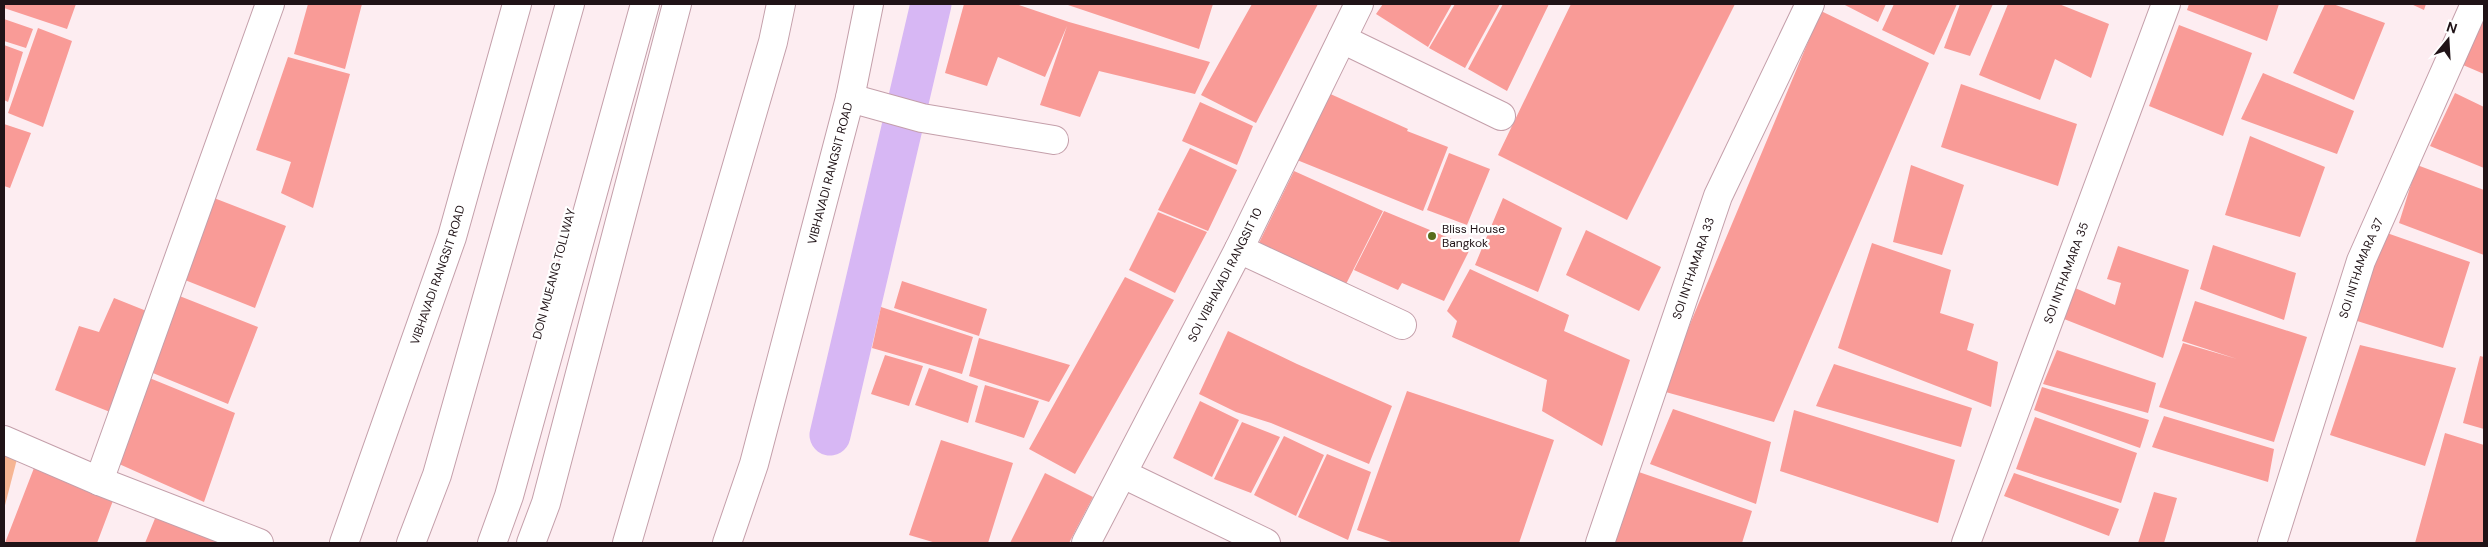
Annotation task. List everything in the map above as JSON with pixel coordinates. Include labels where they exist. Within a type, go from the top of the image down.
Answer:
[{"type":"main road","points":[[100,481],[270,4]]},
{"type":"main road","name":"VIBHAVADI RANGSIT ROAD","points":[[344,543],[452,236],[517,4]]},
{"type":"main road","points":[[411,543],[436,475],[570,4]]},
{"type":"main road","name":"DON MUEANG TOLLWAY","points":[[476,543],[497,485],[628,4]]},
{"type":"main road","points":[[492,543],[509,496],[645,4]]},
{"type":"main road","points":[[531,543],[546,504],[677,4]]},
{"type":"main road","points":[[548,543],[558,518],[692,4]]},
{"type":"main road","points":[[627,543],[773,42],[781,4]]},
{"type":"main road","name":"VIBHAVADI RANGSIT ROAD","points":[[727,543],[754,464],[850,98],[869,4]]},
{"type":"main road","name":"SOI VIBHAVADI RANGSIT 10","points":[[1086,543],[1238,249],[1359,4]]},
{"type":"main road","name":"SOI INTHAMARA 33","points":[[1600,543],[1718,196],[1810,4]]},
{"type":"main road","name":"SOI INTHAMARA 35","points":[[1966,543],[2166,4]]},
{"type":"main road","name":"SOI INTHAMARA 37","points":[[2272,543],[2361,261],[2475,4]]},
{"type":"main road","points":[[1342,39],[1501,116]]},
{"type":"main road","points":[[850,98],[922,118],[1054,140]]},
{"type":"main road","points":[[1238,249],[1402,325]]},
{"type":"main road","points":[[4,440],[100,481],[260,543]]},
{"type":"main road","points":[[1123,474],[1266,543]]},
{"type":"shaded area","points":[[4,455],[17,459],[4,509]]},
{"type":"building","points":[[4,4],[76,4],[67,29],[4,8]]},
{"type":"building","points":[[308,4],[362,4],[345,69],[294,54]]},
{"type":"building","points":[[964,4],[1016,4],[1069,22],[1210,62],[1195,94],[1099,71],[1080,117],[1040,105],[1067,26],[1045,77],[998,57],[987,86],[945,73]]},
{"type":"building","points":[[1065,4],[1213,4],[1199,49]]},
{"type":"building","points":[[1252,4],[1318,4],[1256,123],[1201,95]]},
{"type":"building","points":[[1383,4],[1452,4],[1428,47],[1376,14]]},
{"type":"building","points":[[1455,4],[1500,4],[1465,68],[1429,48]]},
{"type":"building","points":[[1503,4],[1549,4],[1507,91],[1468,69]]},
{"type":"building","points":[[1571,4],[1735,4],[1627,220],[1498,155]]},
{"type":"building","points":[[1843,4],[1886,4],[1878,22]]},
{"type":"building","points":[[1894,4],[1957,4],[1934,55],[1882,30]]},
{"type":"building","points":[[1960,4],[1993,4],[1970,56],[1944,48]]},
{"type":"building","points":[[2008,4],[2059,4],[2109,24],[2091,78],[2055,59],[2040,100],[1979,75]]},
{"type":"building","points":[[2189,4],[2279,4],[2267,41],[2187,10]]},
{"type":"building","points":[[2325,4],[2333,4],[2385,23],[2354,100],[2293,73]]},
{"type":"building","points":[[2411,4],[2426,4],[2424,10]]},
{"type":"building","points":[[1821,11],[1929,63],[1774,422],[1662,391]]},
{"type":"building","points":[[2484,14],[2484,74],[2463,65]]},
{"type":"building","points":[[4,19],[33,29],[26,48],[4,41]]},
{"type":"building","points":[[2179,25],[2252,53],[2223,136],[2149,106]]},
{"type":"building","points":[[38,28],[72,41],[43,127],[8,113]]},
{"type":"building","points":[[4,45],[23,52],[8,102],[4,100]]},
{"type":"building","points":[[288,57],[350,74],[313,208],[281,193],[291,162],[256,150]]},
{"type":"building","points":[[2263,73],[2354,111],[2337,154],[2241,119]]},
{"type":"building","points":[[1961,84],[2077,124],[2058,186],[1941,147]]},
{"type":"building","points":[[1326,92],[1408,129],[1407,131],[1448,147],[1423,211],[1297,160]]},
{"type":"building","points":[[2455,93],[2484,107],[2484,168],[2430,146]]},
{"type":"building","points":[[1200,102],[1253,126],[1237,165],[1182,141]]},
{"type":"building","points":[[4,124],[31,133],[10,188],[4,186]]},
{"type":"building","points":[[2250,136],[2325,167],[2300,237],[2225,215]]},
{"type":"building","points":[[1190,148],[1237,170],[1208,231],[1158,210]]},
{"type":"building","points":[[1449,153],[1490,169],[1467,225],[1427,210]]},
{"type":"building","points":[[1911,165],[1964,185],[1942,255],[1893,242]]},
{"type":"building","points":[[2417,165],[2484,190],[2484,255],[2399,223]]},
{"type":"building","points":[[1294,171],[1383,211],[1343,290],[1257,247]]},
{"type":"building","points":[[214,198],[286,226],[255,308],[180,278]]},
{"type":"building","points":[[1503,198],[1562,228],[1538,292],[1475,265]]},
{"type":"building","points":[[1384,211],[1471,247],[1444,301],[1402,283],[1398,290],[1354,270]]},
{"type":"building","points":[[1158,212],[1207,232],[1175,293],[1129,270]]},
{"type":"building","points":[[1586,230],[1661,267],[1639,311],[1566,275]]},
{"type":"building","points":[[2384,232],[2470,262],[2443,348],[2354,320]]},
{"type":"building","points":[[1872,243],[1951,270],[1940,313],[1974,324],[1967,350],[1998,362],[1991,407],[1838,348]]},
{"type":"building","points":[[2213,245],[2296,273],[2284,320],[2200,289]]},
{"type":"building","points":[[2118,246],[2189,270],[2163,358],[2064,319],[2075,288],[2115,305],[2121,283],[2107,279]]},
{"type":"building","points":[[1470,269],[1569,315],[1564,331],[1630,360],[1602,446],[1542,411],[1547,380],[1452,337],[1457,321],[1447,311]]},
{"type":"building","points":[[1125,277],[1174,300],[1075,474],[1029,449]]},
{"type":"building","points":[[902,281],[987,309],[979,336],[894,308]]},
{"type":"building","points":[[177,295],[258,327],[228,404],[148,371]]},
{"type":"building","points":[[114,298],[149,312],[110,412],[55,390],[79,326],[99,332]]},
{"type":"building","points":[[2195,301],[2307,337],[2274,442],[2159,407],[2183,343],[2237,359],[2182,341]]},
{"type":"building","points":[[881,307],[973,337],[962,374],[872,348]]},
{"type":"building","points":[[1228,331],[1392,406],[1369,464],[1271,423],[1236,412],[1199,394]]},
{"type":"building","points":[[979,338],[1070,365],[1049,402],[969,376]]},
{"type":"building","points":[[2360,345],[2456,368],[2425,466],[2330,435]]},
{"type":"building","points":[[2057,350],[2156,383],[2148,413],[2043,384]]},
{"type":"building","points":[[885,355],[923,366],[909,406],[871,394]]},
{"type":"building","points":[[2480,356],[2484,357],[2484,429],[2463,423]]},
{"type":"building","points":[[1834,364],[1972,408],[1961,447],[1816,406]]},
{"type":"building","points":[[929,368],[978,386],[968,423],[915,405]]},
{"type":"building","points":[[130,370],[235,413],[204,502],[99,455]]},
{"type":"building","points":[[985,385],[1039,401],[1024,438],[975,422]]},
{"type":"building","points":[[2042,387],[2149,420],[2140,448],[2034,410]]},
{"type":"building","points":[[1407,391],[1554,440],[1519,543],[1394,543],[1357,530]]},
{"type":"building","points":[[1200,401],[1239,420],[1212,477],[1173,458]]},
{"type":"building","points":[[1673,409],[1771,442],[1756,504],[1650,464]]},
{"type":"building","points":[[1794,410],[1955,460],[1938,523],[1780,471]]},
{"type":"building","points":[[2164,416],[2274,449],[2268,482],[2152,447]]},
{"type":"building","points":[[2035,417],[2137,453],[2121,503],[2016,469]]},
{"type":"building","points":[[1242,422],[1280,437],[1251,493],[1214,479]]},
{"type":"building","points":[[2445,433],[2484,445],[2484,543],[2415,543]]},
{"type":"building","points":[[1284,436],[1324,455],[1296,516],[1254,495]]},
{"type":"building","points":[[941,440],[1013,463],[988,543],[936,543],[909,535]]},
{"type":"building","points":[[1327,454],[1371,472],[1348,540],[1298,517]]},
{"type":"building","points":[[34,468],[114,498],[97,543],[5,543]]},
{"type":"building","points":[[1633,470],[1752,511],[1742,543],[1612,543]]},
{"type":"building","points":[[1045,473],[1093,497],[1069,543],[1010,543]]},
{"type":"building","points":[[2014,473],[2119,509],[2109,536],[2004,496]]},
{"type":"building","points":[[2154,492],[2177,498],[2164,543],[2138,543]]},
{"type":"building","points":[[156,516],[222,541],[221,543],[145,543]]},
{"type":"waterway","points":[[830,435],[931,4]]},
{"type":"place","name":"Bliss House Bangkok","points":[[1432,236]]}]
